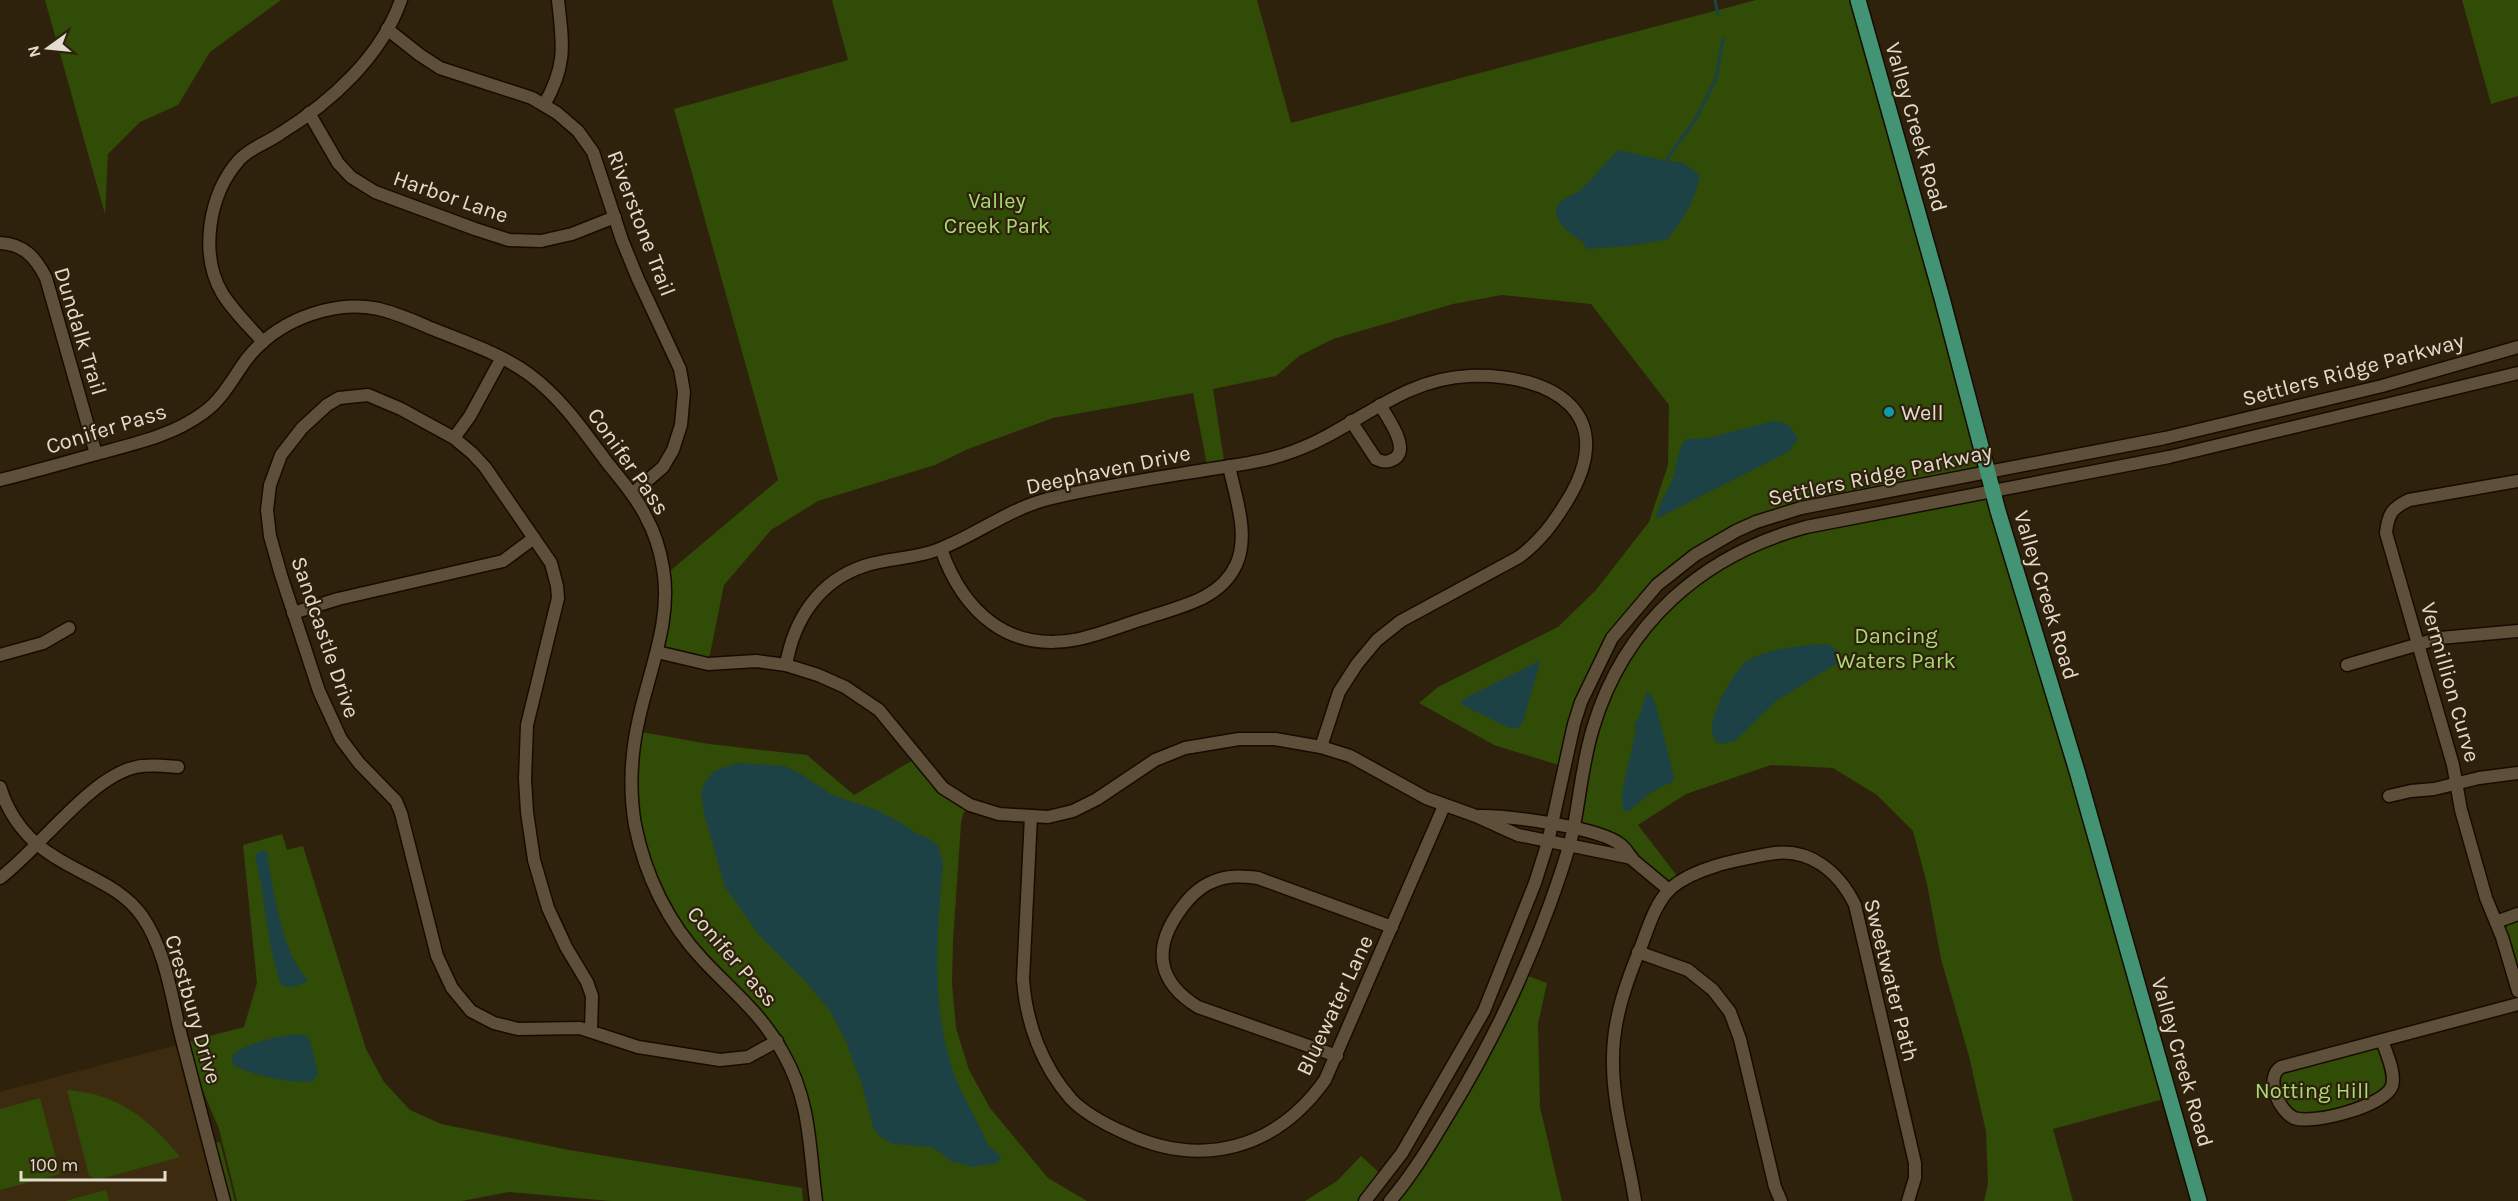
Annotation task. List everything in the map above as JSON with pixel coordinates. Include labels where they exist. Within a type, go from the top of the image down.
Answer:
[{"type":"main road","name":"Valley Creek Road","points":[[1858,0],[1939,287],[1992,491],[2089,813],[2199,1201]]},
{"type":"street","points":[[263,342],[222,292],[211,261],[210,229],[221,188],[226,177],[240,159],[259,144],[280,134],[309,113],[357,71],[375,50],[401,0]]},
{"type":"street","points":[[544,105],[557,82],[563,60],[558,0]]},
{"type":"street","name":"Riverstone Trail","points":[[387,29],[440,68],[532,98],[544,105],[578,131],[593,152],[638,279],[680,369],[684,392],[681,425],[673,450],[663,467],[632,494]]},
{"type":"street","name":"Harbor Lane","points":[[309,113],[338,163],[351,177],[375,192],[475,230],[509,240],[542,241],[572,234],[615,217]]},
{"type":"street","name":"Dundalk Trail","points":[[0,243],[13,244],[33,256],[46,279],[96,454]]},
{"type":"street","name":"Conifer Pass","points":[[0,480],[154,438],[183,426],[206,412],[227,388],[248,357],[273,332],[295,320],[323,311],[350,306],[384,308],[501,359],[528,373],[562,403],[632,494],[652,529],[663,570],[665,612],[657,652],[638,720],[633,752],[632,800],[640,848],[655,888],[676,926],[703,960],[749,1004],[777,1041],[795,1076],[807,1114],[816,1201]]},
{"type":"street","name":"Settlers Ridge Parkway","points":[[1365,1201],[1402,1153],[1484,1011],[1535,883],[1553,826],[1574,724],[1594,671],[1612,638],[1630,615],[1675,569],[1736,531],[1801,508],[2165,438],[2382,386],[2518,347]]},
{"type":"street","points":[[454,438],[470,416],[501,359]]},
{"type":"street","name":"Settlers Ridge Parkway","points":[[1390,1201],[1410,1178],[1486,1050],[1518,987],[1550,904],[1569,845],[1592,729],[1608,687],[1644,628],[1687,585],[1743,549],[1783,533],[2169,457],[2518,373]]},
{"type":"street","name":"Deephaven Drive","points":[[786,665],[790,642],[800,620],[815,597],[840,577],[866,566],[941,549],[1038,501],[1229,466],[1296,451],[1417,387],[1458,378],[1494,377],[1537,384],[1559,395],[1577,413],[1586,437],[1586,461],[1574,490],[1552,526],[1535,546],[1519,557],[1401,621],[1377,640],[1357,664],[1339,692],[1322,747]]},
{"type":"street","name":"Sandcastle Drive","points":[[591,1030],[592,996],[548,908],[534,860],[527,812],[525,779],[527,725],[558,598],[550,563],[485,467],[454,438],[368,395],[339,398],[327,405],[302,428],[281,455],[270,485],[267,510],[270,536],[319,691],[341,739],[359,763],[396,801],[401,813],[437,956],[452,988],[471,1011],[494,1023],[518,1029],[562,1027],[591,1030],[638,1047],[720,1060],[748,1058],[777,1041]]},
{"type":"street","points":[[1351,421],[1376,459],[1382,462],[1392,460],[1399,453],[1400,442],[1380,405]]},
{"type":"street","points":[[941,549],[949,572],[963,595],[984,618],[1001,630],[1023,639],[1053,642],[1079,639],[1202,599],[1223,584],[1237,563],[1242,540],[1229,466]]},
{"type":"street","name":"Vermillion Curve","points":[[2518,481],[2409,500],[2395,506],[2387,517],[2386,533],[2419,644],[2486,898],[2518,991]]},
{"type":"street","points":[[293,613],[338,599],[504,561],[534,538]]},
{"type":"street","points":[[0,655],[44,642],[69,628]]},
{"type":"street","points":[[2347,665],[2440,638],[2518,631]]},
{"type":"street","points":[[657,652],[708,664],[756,661],[786,665],[818,675],[844,687],[879,710],[943,788],[970,805],[999,814],[1048,817],[1073,811],[1097,799],[1155,760],[1185,748],[1255,738],[1296,741],[1322,747],[1368,765],[1444,806],[1476,816],[1518,835],[1632,858]]},
{"type":"street","points":[[0,878],[20,863],[97,786],[117,773],[137,767],[178,767]]},
{"type":"street","points":[[2389,796],[2518,773]]},
{"type":"street","name":"Crestbury Drive","points":[[0,787],[14,818],[31,840],[55,857],[109,886],[140,914],[153,935],[169,987],[224,1201]]},
{"type":"street","name":"Bluewater Lane","points":[[1031,816],[1023,979],[1025,1005],[1034,1036],[1050,1070],[1072,1100],[1102,1123],[1163,1147],[1213,1151],[1238,1147],[1258,1139],[1287,1122],[1316,1094],[1337,1056],[1444,806]]},
{"type":"street","points":[[1476,816],[1500,816],[1574,828],[1608,837],[1622,846],[1632,858],[1669,890]]},
{"type":"street","name":"Sweetwater Path","points":[[1635,1201],[1615,1094],[1613,1054],[1621,998],[1638,952],[1653,917],[1669,890],[1702,871],[1775,853],[1805,856],[1820,863],[1834,873],[1847,889],[1855,905],[1915,1163],[1915,1178],[1908,1201]]},
{"type":"street","points":[[1337,1056],[1198,1007],[1184,998],[1173,988],[1164,969],[1162,956],[1165,936],[1187,900],[1199,888],[1212,881],[1243,876],[1258,878],[1392,927]]},
{"type":"street","points":[[2496,922],[2518,914]]},
{"type":"street","points":[[1638,952],[1688,970],[1713,990],[1730,1012],[1740,1040],[1775,1187],[1781,1201]]},
{"type":"street","points":[[2382,1040],[2393,1083],[2385,1096],[2363,1107],[2314,1120],[2298,1119],[2281,1107],[2273,1081],[2278,1069],[2382,1040],[2518,1004]]},
{"type":"shaded area","points":[[177,1045],[217,1201],[0,1201],[0,1092]]},
{"type":"green space","points":[[45,0],[281,0],[210,52],[178,105],[140,122],[108,154],[105,214]]},
{"type":"green space","name":"Valley Creek Park","points":[[832,0],[1257,0],[1291,123],[1756,0],[1858,0],[1988,472],[1777,515],[1675,569],[1599,661],[1565,767],[1494,745],[1419,703],[1438,687],[1558,627],[1596,590],[1649,522],[1668,465],[1669,405],[1591,304],[1502,295],[1453,304],[1333,339],[1299,356],[1276,376],[1213,389],[1225,467],[1208,470],[1193,393],[1053,418],[968,449],[935,465],[818,501],[771,530],[724,585],[708,664],[657,652],[664,576],[778,480],[674,109],[848,60]]},
{"type":"green space","points":[[2462,0],[2518,0],[2518,96],[2491,104]]},
{"type":"green space","name":"Dancing Waters Park","points":[[1992,491],[2171,1097],[2053,1129],[2073,1201],[1984,1201],[1988,1184],[1986,1132],[1969,1056],[1941,959],[1927,884],[1913,831],[1877,795],[1833,768],[1771,765],[1686,794],[1638,825],[1681,881],[1669,890],[1622,846],[1573,828],[1608,687],[1671,599],[1763,540]]},
{"type":"green space","points":[[636,731],[709,744],[807,755],[854,795],[918,757],[928,772],[970,805],[963,814],[961,823],[953,941],[952,983],[956,1028],[969,1070],[990,1108],[1048,1178],[1087,1201],[816,1201],[813,1161],[784,1053],[676,926],[635,822]]},
{"type":"green space","points":[[282,834],[287,850],[303,846],[366,1049],[384,1082],[410,1110],[441,1124],[569,1150],[802,1188],[803,1201],[610,1201],[509,1192],[462,1201],[237,1201],[219,1129],[183,1043],[244,1027],[257,983],[243,845]]},
{"type":"green space","points":[[2518,921],[2518,968],[2506,928],[2509,924]]},
{"type":"green space","points":[[1523,974],[1547,983],[1538,1024],[1540,1107],[1562,1201],[1390,1201],[1410,1178]]},
{"type":"green space","name":"Notting Hill","points":[[2382,1040],[2392,1077],[2388,1093],[2314,1120],[2283,1110],[2276,1070]]},
{"type":"green space","points":[[67,1090],[102,1097],[131,1110],[156,1131],[180,1157],[97,1180],[89,1176]]},
{"type":"green space","points":[[40,1098],[60,1174],[0,1190],[0,1109]]},
{"type":"green space","points":[[220,1142],[235,1201],[230,1201],[215,1143]]},
{"type":"green space","points":[[1361,1156],[1384,1177],[1365,1201],[1305,1201],[1337,1181]]},
{"type":"green space","points":[[106,1190],[109,1201],[65,1201]]},
{"type":"water","points":[[1618,150],[1684,163],[1700,175],[1695,193],[1684,216],[1668,239],[1629,246],[1586,249],[1584,242],[1562,224],[1556,212],[1565,199],[1584,186]]},
{"type":"water","points":[[1774,421],[1789,426],[1798,439],[1788,452],[1656,519],[1674,475],[1679,452],[1686,439],[1708,438]]},
{"type":"water","points":[[1828,644],[1839,652],[1841,661],[1776,701],[1735,741],[1723,744],[1716,742],[1712,727],[1715,713],[1727,687],[1743,664],[1776,650]]},
{"type":"water","points":[[1541,660],[1522,724],[1518,728],[1510,728],[1462,705],[1462,700],[1469,696]]},
{"type":"water","points":[[1647,691],[1654,699],[1675,780],[1650,793],[1629,811],[1623,811],[1622,792],[1636,730],[1634,723],[1638,721]]},
{"type":"water","points":[[738,763],[785,766],[832,795],[874,809],[900,822],[933,841],[939,847],[943,864],[937,966],[945,1043],[955,1078],[964,1097],[987,1143],[1001,1158],[997,1163],[973,1167],[951,1161],[932,1147],[893,1144],[874,1130],[861,1082],[844,1037],[830,1011],[807,983],[760,936],[725,887],[704,814],[701,794],[704,784],[714,771]]},
{"type":"water","points":[[264,850],[267,852],[285,938],[299,969],[308,979],[296,986],[282,986],[269,938],[255,857],[258,852]]},
{"type":"water","points":[[296,1034],[307,1036],[310,1041],[318,1074],[313,1081],[295,1082],[273,1078],[233,1065],[232,1057],[243,1048],[261,1041]]},
{"type":"waterway","points":[[1715,0],[1718,14]]},
{"type":"waterway","points":[[1664,163],[1695,120],[1716,78],[1723,39]]},
{"type":"place","name":"Well","points":[[1889,412]]}]
